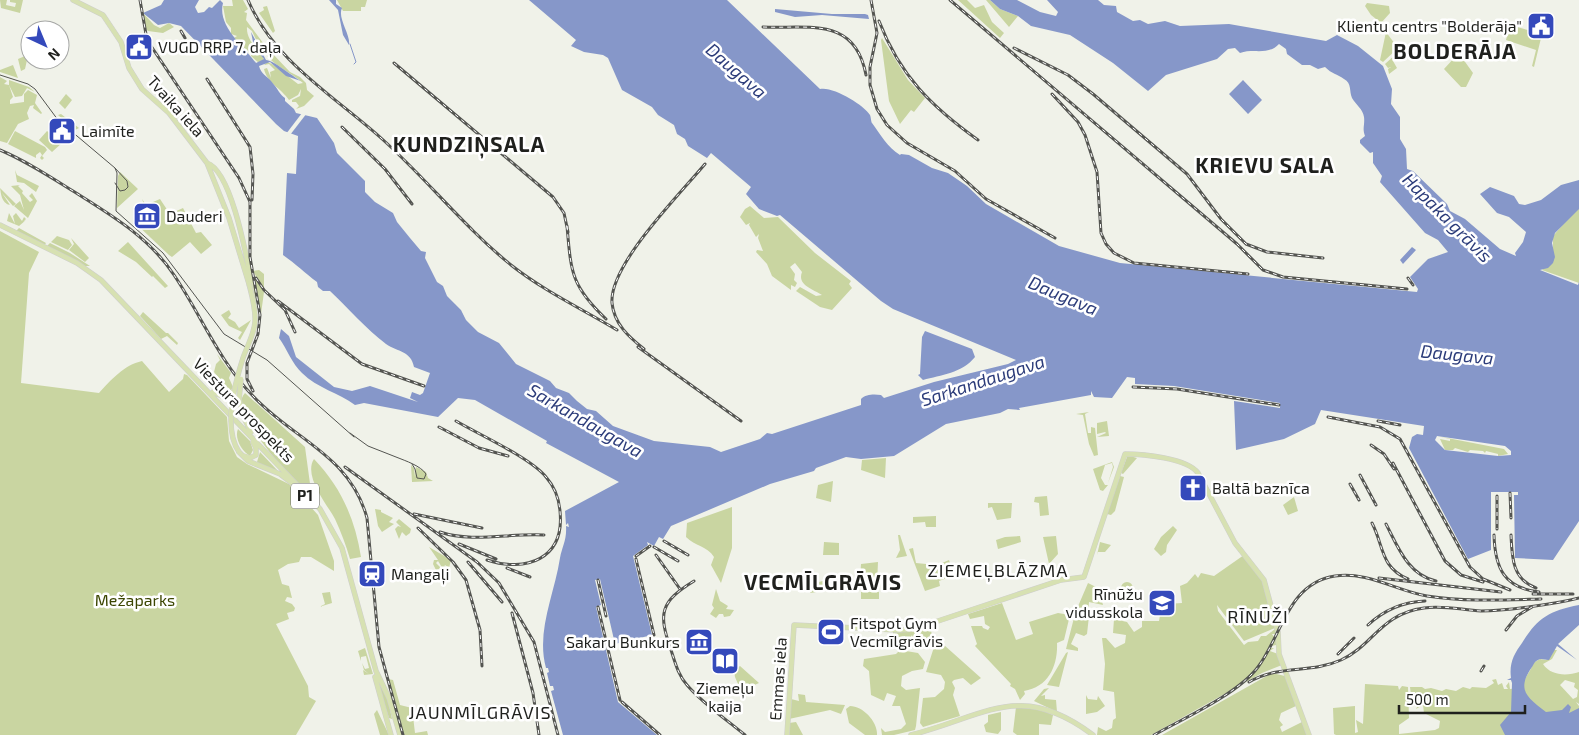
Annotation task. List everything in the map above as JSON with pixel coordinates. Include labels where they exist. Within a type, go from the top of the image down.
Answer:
[{"type":"main road","name":"Tvaika iela","points":[[73,0],[103,15],[121,42],[129,68],[139,84],[169,113],[207,163],[225,208],[250,283]]},
{"type":"main road","name":"Tvaika iela","points":[[207,163],[212,164],[222,176],[233,205],[249,270],[250,283]]},
{"type":"main road","points":[[225,208],[233,205]]},
{"type":"main road","name":"Viestura prospekts","points":[[0,227],[85,268],[115,295],[297,487],[328,525],[346,564]]},
{"type":"main road","points":[[250,283],[258,321],[239,381],[232,426],[235,441],[248,461],[280,474],[297,487]]},
{"type":"main road","name":"Viestura prospekts","points":[[115,295],[324,514],[338,538],[378,681]]},
{"type":"main road","points":[[184,366],[221,397],[228,396],[233,392],[239,381]]},
{"type":"main road","points":[[239,381],[239,400],[245,420],[261,446]]},
{"type":"main road","points":[[240,451],[248,458],[255,456],[257,451],[253,442]]},
{"type":"main road","name":"Emmas iela","points":[[786,735],[794,624],[898,630],[914,629],[1061,580],[1084,576],[1125,454],[1139,454],[1183,463],[1191,466],[1198,473],[1235,543],[1264,580],[1278,632],[1278,654],[1309,735]]},
{"type":"main road","name":"P1","points":[[378,681],[388,698],[400,735]]},
{"type":"main road","name":"P1","points":[[378,681],[391,735]]},
{"type":"main road","points":[[911,735],[984,710],[1028,704],[1073,722],[1093,735]]},
{"type":"main road","points":[[387,718],[392,720],[394,717]]},
{"type":"green space","points":[[0,0],[7,0],[6,5],[15,7],[16,3],[10,2],[10,0],[23,0],[20,13],[1,8]]},
{"type":"green space","points":[[232,0],[243,0],[248,9],[244,12],[247,13],[246,20],[269,51],[267,50],[268,53],[271,52],[290,72],[300,77],[306,83],[307,90],[314,96],[304,106],[296,109],[299,106],[296,102],[292,102],[292,100],[300,96],[301,89],[298,95],[289,100],[268,78],[264,69],[267,68],[271,78],[270,72],[275,70],[269,64],[264,65],[267,62],[298,84],[303,83],[272,61],[263,50],[262,44],[260,46],[258,44],[252,31],[247,27],[250,40],[264,59],[259,63],[234,38],[237,36],[231,34],[231,28],[226,22],[223,6],[233,6]]},
{"type":"green space","points":[[337,0],[367,0],[365,7],[361,7],[361,11],[343,11]]},
{"type":"green space","points":[[958,0],[967,0],[975,8],[984,5],[992,22],[1004,33],[1000,38]]},
{"type":"green space","points":[[986,0],[990,0],[1000,9],[1018,16],[1009,27]]},
{"type":"green space","points":[[1367,3],[1389,6],[1390,13],[1381,23],[1371,15],[1365,6]]},
{"type":"green space","points":[[267,6],[275,31],[273,33],[259,13],[264,10],[263,7]]},
{"type":"green space","points":[[143,13],[154,25],[160,28],[169,23],[174,27],[163,33],[148,31],[144,27]]},
{"type":"green space","points":[[1510,25],[1542,34],[1534,67],[1532,66],[1536,50],[1506,40]]},
{"type":"green space","points":[[1386,32],[1398,48],[1383,62],[1380,60]]},
{"type":"green space","points":[[882,38],[908,80],[925,98],[914,112],[911,110],[900,124],[889,101]]},
{"type":"green space","points":[[1396,54],[1398,57],[1393,61],[1397,68],[1389,74],[1388,69],[1391,67],[1388,68],[1385,64]]},
{"type":"green space","points":[[1455,57],[1463,59],[1473,73],[1466,87],[1461,87],[1444,69]]},
{"type":"green space","points":[[13,65],[18,78],[0,72],[0,70]]},
{"type":"green space","points":[[0,77],[7,81],[4,84],[9,85],[13,97],[10,100],[10,104],[24,102],[24,94],[28,90],[37,95],[35,103],[42,113],[33,108],[34,105],[30,106],[27,113],[29,119],[18,124],[7,143],[0,141]]},
{"type":"green space","points":[[9,80],[29,87],[35,92],[27,88],[22,96],[15,97],[9,85]]},
{"type":"green space","points":[[66,94],[72,100],[65,109],[59,103]]},
{"type":"green space","points":[[61,114],[79,128],[75,130],[58,115]]},
{"type":"green space","points":[[15,131],[45,147],[47,150],[42,156],[44,158],[42,160],[40,152],[36,155],[36,158],[8,144]]},
{"type":"green space","points":[[47,131],[62,143],[52,152],[39,140]]},
{"type":"green space","points":[[15,170],[17,175],[39,186],[36,192],[24,183],[17,182]]},
{"type":"green space","points":[[120,172],[138,189],[117,208],[118,176]]},
{"type":"green space","points":[[20,185],[18,186],[23,191],[22,193],[30,202],[33,200],[29,196],[32,193],[37,201],[28,218],[14,206],[20,201],[24,210],[20,195],[11,186]]},
{"type":"green space","points":[[0,188],[16,204],[13,206],[2,193],[10,205],[5,202]]},
{"type":"green space","points":[[142,199],[146,205],[160,199],[170,214],[183,208],[196,233],[201,232],[212,245],[201,254],[190,242],[172,257],[133,221],[135,220],[148,228],[160,219],[152,221],[149,226],[146,220],[144,223],[141,222],[140,217],[144,213],[145,218],[149,218],[149,221],[155,213],[153,209],[145,207]]},
{"type":"green space","points":[[750,206],[764,218],[778,217],[815,253],[851,281],[849,284],[852,288],[832,310],[820,307],[796,291],[800,287],[816,296],[822,295],[803,283],[802,272],[795,263],[790,267],[795,274],[794,280],[797,283],[795,287],[791,285],[791,290],[772,276],[767,264],[756,252],[757,250],[763,251],[758,238],[759,234],[756,237],[749,225],[750,223],[746,225],[740,217],[745,209]]},
{"type":"green space","points":[[1579,206],[1579,283],[1542,270],[1553,262],[1553,236]]},
{"type":"green space","points":[[9,213],[15,224],[13,216],[16,213],[22,221],[24,217],[26,219],[23,222],[26,220],[19,226],[7,221]]},
{"type":"green space","points":[[19,228],[46,243],[44,246],[16,231]]},
{"type":"green space","name":"Mežaparks","points":[[0,231],[39,252],[29,273],[21,383],[99,393],[124,369],[142,361],[169,392],[183,379],[184,374],[187,375],[227,417],[229,441],[237,457],[247,464],[291,485],[318,515],[334,561],[334,571],[311,557],[301,557],[299,562],[288,564],[278,570],[282,584],[289,586],[292,598],[287,597],[285,601],[292,604],[295,608],[294,611],[287,613],[289,619],[276,624],[308,686],[309,697],[316,701],[296,735],[0,735]]},
{"type":"green space","points":[[57,236],[69,240],[72,245],[68,250],[51,242]]},
{"type":"green space","points":[[71,238],[89,258],[85,262],[69,250],[74,244]]},
{"type":"green space","points":[[128,242],[168,286],[165,288],[136,262],[118,251]]},
{"type":"green space","points":[[50,243],[90,266],[84,266],[46,247]]},
{"type":"green space","points":[[259,270],[264,274],[264,290],[253,271]]},
{"type":"green space","points":[[254,276],[264,292],[261,314]]},
{"type":"green space","points":[[229,310],[231,314],[228,318],[235,322],[239,328],[251,320],[240,340],[238,338],[242,332],[229,326],[221,315]]},
{"type":"green space","points":[[143,312],[168,333],[178,343],[177,345],[167,336],[161,339],[140,316]]},
{"type":"green space","points":[[217,354],[231,373],[229,378],[233,387],[229,393],[223,395],[220,390],[225,386],[214,372],[216,364],[220,360]]},
{"type":"green space","points":[[245,393],[305,447],[311,491],[293,479],[270,453],[250,425],[241,404]]},
{"type":"green space","points":[[1089,412],[1085,414],[1088,433],[1091,433],[1091,427],[1095,428],[1098,455],[1094,456],[1089,444],[1083,415],[1076,414]]},
{"type":"green space","points":[[1107,421],[1109,436],[1097,437],[1106,433],[1097,434],[1097,423]]},
{"type":"green space","points":[[238,429],[250,441],[253,450],[250,456],[240,444],[237,436]]},
{"type":"green space","points":[[1437,436],[1504,449],[1508,454],[1498,456],[1498,454],[1486,451],[1485,453],[1483,451],[1470,450],[1468,452],[1455,448],[1453,450],[1445,450],[1440,439],[1450,441],[1450,439]]},
{"type":"green space","points":[[260,452],[278,471],[262,466],[257,462]]},
{"type":"green space","points":[[1127,457],[1137,458],[1123,474],[1121,473]]},
{"type":"green space","points":[[886,458],[885,478],[861,470],[862,460]]},
{"type":"green space","points":[[314,459],[332,481],[345,504],[355,530],[361,557],[350,559],[335,519],[314,482],[311,466]]},
{"type":"green space","points":[[1112,462],[1114,467],[1108,483],[1113,467],[1112,463],[1105,465],[1101,478],[1105,485],[1108,485],[1103,491],[1100,490],[1093,469]]},
{"type":"green space","points":[[411,465],[414,468],[415,477],[416,467],[426,472],[428,478],[433,481],[412,482]]},
{"type":"green space","points":[[1120,476],[1124,477],[1115,511],[1111,515],[1107,514]]},
{"type":"green space","points":[[833,481],[831,502],[816,498],[818,485]]},
{"type":"green space","points":[[1047,496],[1049,515],[1040,516],[1039,503],[1034,502],[1035,497]]},
{"type":"green space","points":[[1294,497],[1298,511],[1288,515],[1283,505]]},
{"type":"green space","points":[[988,503],[1012,503],[1011,518],[997,520],[992,507],[988,508]]},
{"type":"green space","points":[[732,507],[732,548],[721,583],[711,565],[714,557],[711,553],[686,537],[687,523]]},
{"type":"green space","points":[[375,509],[381,510],[381,512],[393,518],[389,522],[394,524],[382,532],[378,526]]},
{"type":"green space","points":[[936,516],[936,527],[926,527],[925,522],[913,523],[913,517]]},
{"type":"green space","points":[[399,519],[411,529],[410,533],[406,536],[402,532],[399,539],[395,529],[398,526],[401,527],[396,522]]},
{"type":"green space","points":[[1173,526],[1177,530],[1167,545],[1166,552],[1161,556],[1154,549],[1161,537]]},
{"type":"green space","points":[[898,535],[900,535],[907,556],[896,558],[900,550]]},
{"type":"green space","points":[[1020,536],[1021,542],[998,549],[996,540]]},
{"type":"green space","points":[[1056,536],[1058,554],[1049,564],[1043,537]]},
{"type":"green space","points":[[824,542],[839,543],[839,555],[823,555]]},
{"type":"green space","points":[[1100,542],[1111,545],[1105,552],[1098,552],[1097,555]]},
{"type":"green space","points":[[429,547],[451,560],[449,568],[445,565],[443,569],[438,561],[436,563],[441,568],[436,570],[433,564],[434,560],[438,560]]},
{"type":"green space","points":[[913,548],[916,563],[926,564],[928,569],[949,560],[950,574],[939,581],[940,586],[925,591],[909,549]]},
{"type":"green space","points":[[1244,555],[1262,581],[1275,628],[1244,641],[1217,605],[1218,611],[1244,645],[1248,642],[1258,641],[1261,636],[1266,636],[1275,629],[1275,634],[1272,634],[1276,640],[1276,645],[1271,646],[1271,648],[1274,648],[1270,651],[1278,654],[1282,665],[1262,673],[1151,735],[1097,735],[1098,727],[1106,731],[1112,728],[1113,720],[1116,718],[1114,692],[1103,690],[1105,664],[1102,638],[1106,638],[1115,648],[1125,643],[1126,635],[1113,633],[1114,619],[1127,622],[1134,632],[1142,627],[1142,621],[1159,621],[1161,609],[1166,604],[1182,603],[1180,586],[1187,583],[1195,574],[1198,578],[1201,573],[1214,576]]},
{"type":"green space","points":[[878,562],[877,584],[862,584],[860,579],[861,564]]},
{"type":"green space","points":[[838,577],[837,589],[810,593],[811,584]]},
{"type":"green space","points":[[1125,582],[1129,582],[1133,588],[1129,594],[1125,594],[1121,590],[1121,586]]},
{"type":"green space","points":[[1088,583],[1104,591],[1101,598],[1103,605],[1089,602],[1088,613],[1076,611]]},
{"type":"green space","points":[[716,589],[720,601],[728,606],[726,609],[734,610],[730,616],[724,617],[723,614],[719,614],[716,618],[710,614],[714,608],[712,605]]},
{"type":"green space","points":[[330,592],[332,603],[319,607],[325,604],[322,593]]},
{"type":"green space","points":[[861,592],[879,592],[879,599],[861,599]]},
{"type":"green space","points":[[1002,603],[1016,640],[1033,634],[1029,622],[1058,613],[1070,615],[1064,640],[1057,643],[1056,659],[1050,674],[1040,685],[1024,691],[1025,694],[1020,700],[1015,689],[1010,686],[1011,684],[975,646],[977,644],[971,626],[982,626],[988,630],[990,627],[985,624],[984,616],[970,619],[968,614]]},
{"type":"green space","points":[[1075,614],[1089,616],[1087,634],[1084,636],[1076,633],[1071,644],[1078,648],[1078,651],[1066,649]]},
{"type":"green space","points":[[928,626],[928,628],[931,628],[932,639],[924,640],[923,634],[913,639],[912,635],[908,641],[900,641],[905,639],[905,636],[893,638],[893,632]]},
{"type":"green space","points":[[944,645],[981,678],[971,685],[963,678],[954,680],[952,682],[955,688],[953,695],[960,716],[923,727],[920,723],[923,698],[935,697],[944,689],[945,682],[941,675],[926,672],[934,647]]},
{"type":"green space","points":[[365,648],[373,674],[364,675],[363,670],[369,674],[364,670],[362,663],[365,669],[369,668],[366,656],[361,657],[361,661],[358,651]]},
{"type":"green space","points":[[900,650],[918,653],[925,662],[923,669],[912,671],[902,676],[901,686],[906,690],[920,688],[916,726],[915,730],[894,735],[882,735],[881,728],[885,732],[901,729],[906,724],[900,706],[892,706],[896,696],[887,693],[884,701],[871,695],[869,671],[863,666],[864,659],[896,654]]},
{"type":"green space","points":[[1554,650],[1557,650],[1552,659],[1543,664],[1550,671],[1560,674],[1579,672],[1579,704],[1576,702],[1579,706],[1579,735],[1334,734],[1333,708],[1355,706],[1355,733],[1358,732],[1356,720],[1363,724],[1365,684],[1398,686],[1399,690],[1402,686],[1408,687],[1409,718],[1399,725],[1399,734],[1435,730],[1439,728],[1440,721],[1424,713],[1423,705],[1416,709],[1419,703],[1429,702],[1430,700],[1411,695],[1410,687],[1456,691],[1463,687],[1470,689],[1472,687],[1486,688],[1494,683],[1492,680],[1496,679],[1498,685],[1502,683],[1504,689],[1508,689],[1506,686],[1509,682],[1510,689],[1523,688],[1524,681],[1533,663],[1540,659],[1546,660]],"holes":[[[1565,680],[1575,683],[1574,687],[1578,690],[1577,697],[1573,699],[1560,685]]]},
{"type":"green space","points":[[1068,652],[1059,687],[1047,685],[1066,653]]},
{"type":"green space","points":[[740,666],[759,683],[741,691],[734,670]]},
{"type":"green space","points":[[1272,673],[1285,676],[1296,706],[1281,713],[1279,720],[1283,725],[1280,727],[1282,732],[1302,722],[1307,735],[1162,735]]},
{"type":"green space","points":[[375,675],[388,699],[392,719],[389,718]]},
{"type":"green space","points":[[388,679],[393,680],[400,705],[412,708],[415,733],[427,731],[428,735],[404,735]]},
{"type":"green space","points":[[1049,688],[1041,696],[1045,695],[1045,699],[1056,700],[1057,712],[1034,701],[1044,689]]},
{"type":"green space","points":[[798,694],[805,695],[806,702],[845,705],[841,714],[830,710],[789,719],[791,699],[799,701]]},
{"type":"green space","points":[[1086,695],[1088,699],[1097,700],[1098,696],[1105,706],[1097,712],[1086,714]]},
{"type":"green space","points":[[850,706],[860,709],[869,716],[875,725],[877,735],[865,735],[849,723],[846,709]]},
{"type":"green space","points":[[1016,707],[1035,707],[1053,715],[1051,725],[1039,724],[1039,735],[1017,735],[1013,732]]},
{"type":"green space","points":[[377,710],[389,735],[380,735],[374,714]]},
{"type":"green space","points":[[1001,712],[1001,730],[998,734],[986,732],[984,725],[988,722],[988,715]]},
{"type":"green space","points":[[796,722],[803,735],[787,735],[789,723]]},
{"type":"water","points":[[164,0],[199,0],[195,7],[198,13],[204,12],[209,7],[212,8],[220,0],[223,3],[222,11],[228,28],[256,63],[264,59],[254,47],[251,32],[266,60],[278,65],[301,81],[286,76],[270,62],[259,66],[296,113],[317,118],[334,143],[337,153],[365,181],[365,192],[375,202],[393,213],[397,222],[421,251],[426,252],[425,258],[437,282],[443,286],[447,296],[461,310],[466,320],[478,332],[499,343],[516,364],[550,381],[556,388],[569,393],[587,409],[596,411],[613,426],[654,441],[710,447],[721,452],[760,439],[767,433],[772,434],[861,405],[861,399],[868,395],[881,395],[884,398],[934,382],[1008,364],[1016,360],[893,309],[881,301],[780,215],[777,216],[759,209],[746,194],[751,187],[711,153],[707,158],[688,146],[685,139],[677,134],[674,125],[658,115],[652,107],[622,90],[608,58],[603,55],[584,52],[571,46],[576,40],[529,0],[727,0],[820,89],[840,93],[867,111],[872,123],[895,152],[900,155],[909,155],[932,168],[948,173],[967,186],[986,204],[1059,246],[1120,263],[1417,292],[1418,289],[1410,277],[1428,259],[1448,252],[1438,240],[1425,233],[1380,182],[1382,176],[1373,163],[1373,152],[1370,153],[1360,143],[1360,140],[1365,136],[1364,117],[1361,109],[1352,98],[1347,81],[1325,67],[1318,69],[1310,65],[1302,65],[1287,54],[1286,49],[1279,44],[1275,48],[1266,51],[1240,53],[1235,48],[1228,49],[1217,59],[1166,75],[1148,91],[1113,63],[1070,35],[1031,26],[1018,16],[1000,9],[990,0],[1017,0],[1040,12],[1056,16],[1058,12],[1047,0],[1098,0],[1104,5],[1116,6],[1117,12],[1133,21],[1140,20],[1148,24],[1165,21],[1180,26],[1229,24],[1326,41],[1337,35],[1358,46],[1383,66],[1392,89],[1391,104],[1400,117],[1400,139],[1406,149],[1407,169],[1413,171],[1447,204],[1450,211],[1465,219],[1500,249],[1516,256],[1515,253],[1523,242],[1526,232],[1509,217],[1497,213],[1480,194],[1490,187],[1514,196],[1519,204],[1525,205],[1541,200],[1561,185],[1579,180],[1579,209],[1555,233],[1552,243],[1555,257],[1553,263],[1548,268],[1540,270],[1578,285],[1579,282],[1579,521],[1553,560],[1515,558],[1514,495],[1518,495],[1518,492],[1491,492],[1491,550],[1468,559],[1409,448],[1412,437],[1417,434],[1423,435],[1424,426],[1321,410],[1315,424],[1284,439],[1236,450],[1234,401],[1280,408],[1280,403],[1174,386],[1135,384],[1135,378],[1127,377],[1112,398],[1094,397],[1091,391],[1091,395],[1019,408],[1020,410],[1008,409],[1000,413],[946,424],[894,456],[861,459],[846,457],[816,468],[814,471],[770,484],[671,526],[663,539],[659,537],[654,546],[647,542],[648,545],[633,556],[652,635],[615,644],[600,579],[595,580],[601,605],[596,607],[618,702],[657,735],[563,735],[551,691],[554,690],[553,686],[550,686],[547,673],[549,672],[548,668],[546,668],[543,654],[543,641],[544,627],[565,539],[566,526],[569,527],[568,523],[566,525],[565,511],[619,482],[546,443],[547,441],[475,400],[458,398],[438,417],[364,403],[355,405],[314,383],[298,369],[279,338],[281,329],[289,336],[296,357],[334,387],[352,391],[370,386],[418,402],[410,398],[412,392],[420,395],[423,393],[430,373],[414,367],[407,355],[386,344],[330,291],[323,291],[318,287],[317,282],[283,255],[287,173],[296,174],[298,136],[284,131],[276,124],[181,26],[169,23],[158,25],[143,13],[161,5]],"holes":[[[1437,436],[1505,446],[1511,451],[1511,455],[1498,456],[1445,450],[1435,440]]]},
{"type":"water","points":[[329,0],[336,0],[336,4],[342,8],[341,17],[348,36],[349,45],[343,35],[338,10]]},
{"type":"water","points":[[775,9],[832,14],[865,14],[868,15],[869,19],[822,15],[795,17],[775,12]]},
{"type":"water","points":[[1243,80],[1262,100],[1248,114],[1229,94]]},
{"type":"water","points":[[1412,247],[1416,250],[1403,264],[1400,260]]},
{"type":"water","points":[[925,331],[972,349],[975,357],[958,370],[923,380],[918,375],[920,374],[922,337]]},
{"type":"water","points":[[1579,605],[1579,625],[1558,644],[1577,660],[1557,646],[1549,660],[1540,659],[1535,662],[1527,675],[1524,687],[1529,697],[1546,712],[1562,710],[1568,704],[1571,707],[1569,713],[1579,708],[1579,735],[1505,735],[1500,725],[1511,712],[1512,683],[1511,680],[1507,680],[1511,678],[1511,663],[1517,651],[1538,622],[1551,613]]},
{"type":"pier","points":[[302,113],[307,113],[290,135],[286,134]]},
{"type":"waterway","points":[[350,44],[356,62],[354,64]]},
{"type":"tram line","points":[[0,75],[28,84],[35,89],[58,120],[115,168],[117,173],[116,211],[163,253],[224,334],[267,360],[354,437]]},
{"type":"tram line","points":[[115,168],[127,181],[128,187],[120,191],[115,183]]},
{"type":"tram line","points":[[350,433],[368,446],[417,466],[426,474],[424,479],[417,478],[412,464]]},
{"type":"railway","points":[[140,0],[147,40],[239,178],[250,202],[250,257],[260,315],[258,334],[247,363],[247,379],[253,391]]},
{"type":"railway","points":[[248,0],[259,21],[289,59],[306,76],[398,153],[461,219],[494,250],[511,265],[537,283],[617,330]]},
{"type":"railway","points":[[871,0],[877,33],[870,67],[870,85],[877,109],[887,125],[907,143],[955,171],[986,199],[1055,238]]},
{"type":"railway","points":[[950,0],[1237,244],[1263,270],[1283,277],[1407,289]]},
{"type":"railway","points":[[879,21],[887,41],[907,74],[919,89],[961,128],[978,140]]},
{"type":"railway","points":[[763,27],[813,28],[841,34],[852,43],[860,56],[866,75]]},
{"type":"railway","points":[[181,31],[185,38]]},
{"type":"railway","points":[[1014,48],[1068,75],[1093,94],[1187,174],[1221,219],[1246,244],[1267,252],[1323,258]]},
{"type":"railway","points":[[394,63],[553,197],[564,213],[568,232]]},
{"type":"railway","points":[[207,79],[250,147],[253,174],[252,200]]},
{"type":"railway","points":[[1052,94],[1078,122],[1085,135],[1097,172],[1101,233],[1106,244],[1114,253],[1134,263],[1248,274]]},
{"type":"railway","points":[[342,127],[385,169],[412,204]]},
{"type":"railway","points":[[0,150],[37,169],[101,209],[153,249],[164,261],[184,290],[220,353],[241,382],[269,411],[319,450],[348,479],[359,496],[367,518],[379,647],[403,735]]},
{"type":"railway","points":[[644,349],[619,324],[613,311],[614,287],[622,269],[648,230],[705,164]]},
{"type":"railway","points":[[567,226],[572,267],[579,287],[606,319]]},
{"type":"railway","points":[[256,278],[264,290],[285,310],[295,332]]},
{"type":"railway","points":[[1408,278],[1413,285]]},
{"type":"railway","points":[[278,301],[362,364],[424,386]]},
{"type":"railway","points":[[638,347],[741,421]]},
{"type":"railway","points":[[1133,387],[1177,389],[1279,405]]},
{"type":"railway","points":[[1328,417],[1380,427],[1400,439],[1470,567],[1483,579],[1510,590]]},
{"type":"railway","points":[[456,421],[529,462],[546,477],[559,502],[560,527],[556,541],[549,551],[529,563],[516,565],[487,560]]},
{"type":"railway","points":[[1378,421],[1400,425]]},
{"type":"railway","points":[[439,427],[479,448],[508,456]]},
{"type":"railway","points":[[1371,445],[1384,454],[1394,469]]},
{"type":"railway","points":[[1393,463],[1445,561],[1461,575],[1483,582]]},
{"type":"railway","points":[[345,467],[477,562],[499,583],[534,642],[558,735]]},
{"type":"railway","points":[[1360,475],[1376,505]]},
{"type":"railway","points":[[1350,484],[1359,500]]},
{"type":"railway","points":[[1510,493],[1511,518]]},
{"type":"railway","points":[[1497,496],[1497,529]]},
{"type":"railway","points":[[414,514],[482,528]]},
{"type":"railway","points":[[1372,523],[1387,562],[1399,574],[1408,579]]},
{"type":"railway","points":[[1386,524],[1400,551],[1411,566],[1426,578],[1436,581]]},
{"type":"railway","points":[[418,528],[453,562],[466,580],[480,630],[482,666]]},
{"type":"railway","points":[[440,532],[465,537],[544,535]]},
{"type":"railway","points":[[1494,535],[1499,566],[1504,574],[1517,586],[1539,592]]},
{"type":"railway","points":[[1511,535],[1513,559],[1518,573],[1522,579],[1536,588]]},
{"type":"railway","points":[[664,541],[688,555]]},
{"type":"railway","points":[[459,544],[496,559]]},
{"type":"railway","points":[[636,556],[650,546]]},
{"type":"railway","points":[[654,547],[678,561]]},
{"type":"railway","points":[[656,555],[680,589]]},
{"type":"railway","points":[[636,559],[654,635]]},
{"type":"railway","points":[[468,562],[502,602]]},
{"type":"railway","points":[[507,568],[530,577]]},
{"type":"railway","points":[[1154,735],[1210,705],[1238,687],[1249,677],[1266,654],[1296,599],[1319,581],[1335,576],[1347,575],[1370,579],[1416,594],[1441,598],[1484,600],[1541,599]]},
{"type":"railway","points":[[1379,578],[1501,592]]},
{"type":"railway","points":[[598,580],[606,616]]},
{"type":"railway","points":[[694,581],[674,595],[668,602],[665,610],[664,627],[674,659],[681,677],[693,692],[745,735]]},
{"type":"railway","points":[[1533,594],[1573,594]]},
{"type":"railway","points":[[1249,682],[1272,673],[1318,667],[1341,660],[1362,646],[1387,623],[1409,611],[1438,607],[1481,611],[1503,610],[1579,598]]},
{"type":"railway","points":[[1368,625],[1380,615],[1394,608],[1409,603],[1425,601]]},
{"type":"railway","points":[[598,607],[620,700]]},
{"type":"railway","points":[[1506,630],[1517,616],[1532,607]]},
{"type":"railway","points":[[512,613],[533,693],[539,735]]},
{"type":"railway","points":[[1338,654],[1354,638]]},
{"type":"railway","points":[[1481,671],[1484,666]]},
{"type":"railway","points":[[622,702],[660,735]]},
{"type":"place","name":"Klientu centrs \"Bolderāja\"","points":[[1541,26]]},
{"type":"place","name":"VUGD RRP 7. daļa","points":[[139,47]]},
{"type":"place","name":"Laimīte","points":[[62,131]]},
{"type":"place","name":"Dauderi","points":[[147,216]]},
{"type":"place","name":"Baltā baznīca","points":[[1193,488]]},
{"type":"place","name":"Mangaļi","points":[[372,574]]},
{"type":"place","name":"Rīnūžu vidusskola","points":[[1162,603]]},
{"type":"place","name":"Fitspot Gym Vecmīlgrāvis","points":[[831,632]]},
{"type":"place","name":"Sakaru Bunkurs","points":[[699,642]]},
{"type":"place","name":"Ziemeļu kaija","points":[[725,661]]},
{"type":"district","name":"BOLDERĀJA","points":[[1455,52]]},
{"type":"district","name":"KUNDZIŅSALA","points":[[469,145]]},
{"type":"district","name":"KRIEVU SALA","points":[[1265,166]]},
{"type":"district","name":"ZIEMEĻBLĀZMA","points":[[998,571]]},
{"type":"district","name":"VECMĪLGRĀVIS","points":[[823,583]]},
{"type":"district","name":"RĪNŪŽI","points":[[1258,617]]},
{"type":"district","name":"JAUNMĪLGRĀVIS","points":[[480,713]]},
{"type":"water label","name":"Daugava","points":[[736,71]]},
{"type":"water label","name":"Hapaka grāvis","points":[[1447,218]]},
{"type":"water label","name":"Daugava","points":[[1063,296]]},
{"type":"water label","name":"Daugava","points":[[1457,355]]},
{"type":"water label","name":"Sarkandaugava","points":[[983,381]]},
{"type":"water label","name":"Sarkandaugava","points":[[585,421]]}]
